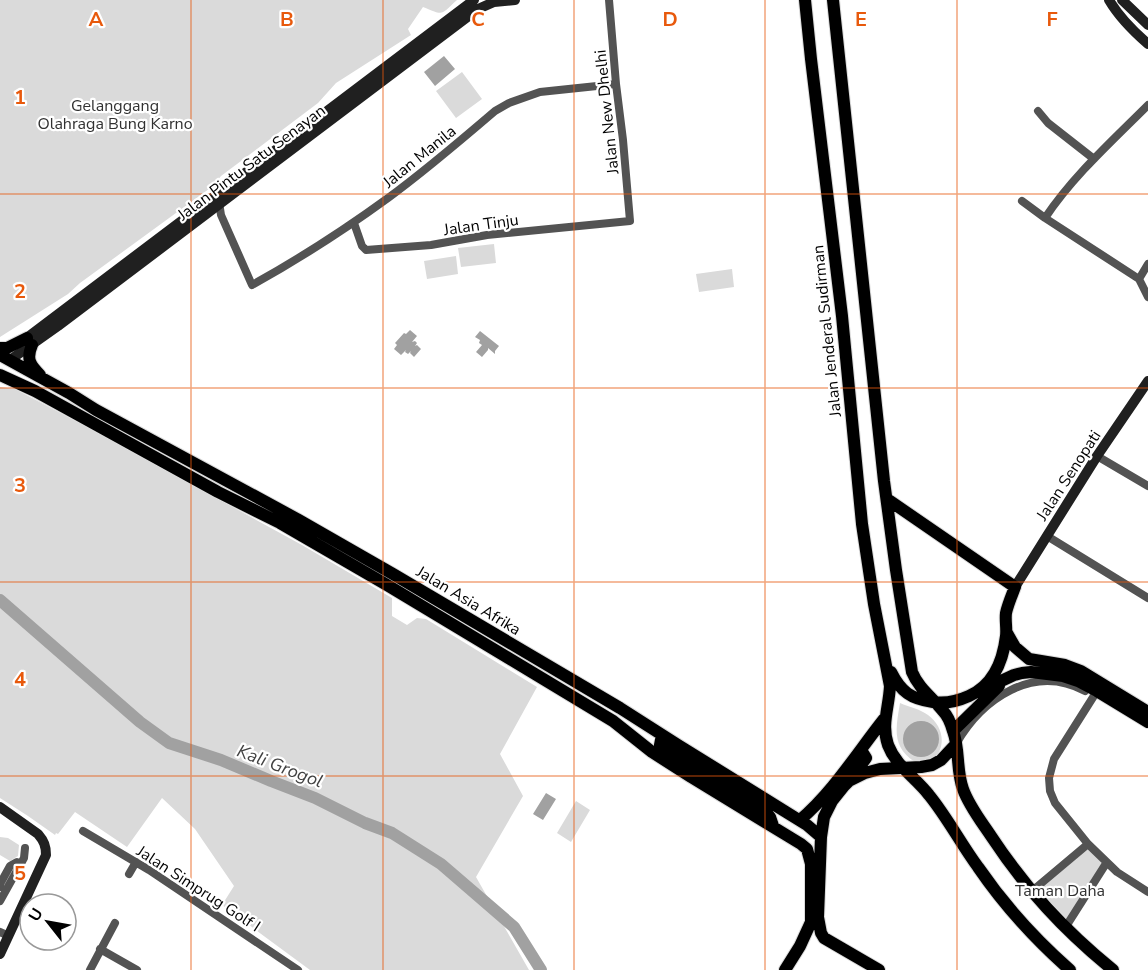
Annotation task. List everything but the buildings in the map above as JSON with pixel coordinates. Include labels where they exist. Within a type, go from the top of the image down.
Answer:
[{"type":"main road","name":"Jalan Pintu Satu Senayan","points":[[216,205],[474,0]]},
{"type":"main road","name":"Jalan Pintu Satu Senayan","points":[[29,342],[478,9],[494,2],[514,0]]},
{"type":"main road","name":"Jalan Jenderal Sudirman","points":[[805,0],[810,59],[843,327],[862,524],[885,658]]},
{"type":"main road","points":[[833,0],[887,499],[910,663],[916,682],[945,713],[953,731],[959,776],[968,801],[999,849],[1065,928],[1113,970]]},
{"type":"main road","points":[[1109,0],[1117,14],[1148,44]]},
{"type":"main road","points":[[1122,0],[1146,24],[1133,31]]},
{"type":"main road","points":[[2,361],[7,348],[29,342],[28,353],[31,364],[47,381]]},
{"type":"main road","name":"Jalan Asia Afrika","points":[[2,361],[47,381],[92,415]]},
{"type":"main road","name":"Jalan Asia Afrika","points":[[2,361],[35,391],[92,415],[297,519],[613,721],[652,752],[700,783],[801,844],[807,849],[811,864],[811,922],[785,970]]},
{"type":"main road","name":"Jalan Senopati","points":[[1015,587],[1097,456],[1148,381]]},
{"type":"main road","points":[[887,499],[1015,587],[1006,614],[1005,625],[1015,647],[1029,659],[1065,665],[1081,671],[1148,711]]},
{"type":"main road","name":"Jalan Asia Afrika","points":[[409,591],[620,708],[800,820],[821,837]]},
{"type":"main road","points":[[979,690],[999,666],[1007,633]]},
{"type":"main road","points":[[885,658],[901,688],[908,694],[934,703],[951,702],[964,698],[1014,675],[1031,672],[1063,676],[1078,681],[1148,722]]},
{"type":"main road","points":[[885,658],[890,687],[885,719],[889,746],[903,768],[921,784],[930,796],[979,869],[1011,909],[1070,970]]},
{"type":"main road","points":[[953,731],[1006,679]]},
{"type":"main road","points":[[800,820],[812,809],[885,719]]},
{"type":"main road","points":[[662,735],[661,748],[755,804],[770,817],[774,827]]},
{"type":"main road","points":[[849,781],[872,770],[932,765],[941,760],[956,744]]},
{"type":"main road","points":[[861,750],[865,755],[865,761],[832,801],[824,817],[818,917],[824,938],[860,965],[879,970]]},
{"type":"main road","points":[[0,807],[38,834],[43,839],[46,849],[46,855],[3,937]]},
{"type":"main road","points":[[812,809],[816,816],[824,817]]},
{"type":"main road","points":[[0,816],[31,836],[39,846],[40,853],[3,937],[0,954]]},
{"type":"main road","points":[[800,945],[813,939],[824,938]]},
{"type":"street","name":"Jalan New Dhelhi","points":[[609,0],[630,221]]},
{"type":"street","name":"Jalan Manila","points":[[216,205],[252,285],[354,223],[495,111],[509,103],[540,92],[616,84]]},
{"type":"street","points":[[1045,218],[1056,201],[1094,159],[1148,105]]},
{"type":"street","points":[[1038,111],[1048,123],[1094,159]]},
{"type":"street","points":[[1022,201],[1138,279],[1148,297]]},
{"type":"street","name":"Jalan Tinju","points":[[354,223],[362,246],[366,250],[430,245],[487,235],[630,221]]},
{"type":"street","points":[[1138,279],[1148,264]]},
{"type":"street","points":[[1097,456],[1148,486]]},
{"type":"street","points":[[1047,536],[1148,598]]},
{"type":"street","points":[[956,744],[965,729],[998,697],[1015,687],[1044,680],[1057,681],[1095,693],[1148,728]]},
{"type":"street","points":[[1095,693],[1053,759],[1049,778],[1050,791],[1055,803],[1088,844],[1117,872],[1148,892]]},
{"type":"street","name":"Jalan Simprug Golf I","points":[[83,831],[136,862],[298,970]]},
{"type":"street","points":[[1032,891],[1088,844]]},
{"type":"street","points":[[0,901],[21,864],[25,848]]},
{"type":"street","points":[[0,887],[10,866],[17,862],[21,864]]},
{"type":"street","points":[[129,874],[136,862]]},
{"type":"street","points":[[1065,928],[1107,862]]},
{"type":"street","points":[[90,970],[115,923]]},
{"type":"street","points":[[100,949],[137,970]]},
{"type":"green space","name":"Gelanggang Olahraga Bung Karno","points":[[0,0],[457,0],[448,9],[439,13],[423,7],[408,29],[411,35],[336,83],[318,103],[221,176],[213,186],[68,294],[0,337]]},
{"type":"green space","points":[[462,72],[482,99],[456,118],[436,91]]},
{"type":"green space","points":[[494,244],[496,263],[461,267],[458,248]]},
{"type":"green space","points":[[456,256],[458,274],[427,279],[424,261]]},
{"type":"green space","points":[[732,269],[734,287],[699,292],[696,274]]},
{"type":"green space","points":[[0,387],[15,389],[302,545],[392,598],[392,616],[407,625],[417,618],[426,619],[537,687],[500,754],[523,796],[476,877],[529,970],[310,970],[222,905],[234,886],[195,829],[162,798],[127,847],[75,812],[55,835],[0,798]]},
{"type":"green space","points":[[900,703],[925,713],[937,724],[942,741],[935,758],[915,762],[902,750],[897,736]]},
{"type":"green space","points":[[576,801],[590,810],[571,842],[557,833]]},
{"type":"green space","points":[[0,837],[8,838],[19,845],[18,856],[10,861],[0,855]]},
{"type":"green space","name":"Taman Daha","points":[[1084,842],[1104,863],[1064,924],[1029,889]]},
{"type":"shaded area","points":[[444,56],[455,69],[435,86],[424,72]]},
{"type":"shaded area","points":[[410,330],[417,336],[412,342],[415,341],[417,343],[415,346],[421,349],[414,357],[411,351],[408,354],[406,350],[401,355],[394,349],[397,345],[395,343]]},
{"type":"shaded area","points":[[480,331],[499,346],[495,354],[488,348],[482,357],[476,352],[482,345],[475,337]]},
{"type":"shaded area","points":[[921,721],[933,727],[939,739],[933,751],[921,757],[909,751],[903,739],[909,727]]},
{"type":"shaded area","points":[[546,793],[556,799],[543,820],[533,814]]},
{"type":"waterway","name":"Kali Grogol","points":[[0,600],[140,722],[169,743],[221,760],[315,798],[365,823],[392,833],[441,864],[514,927],[541,970]]}]
